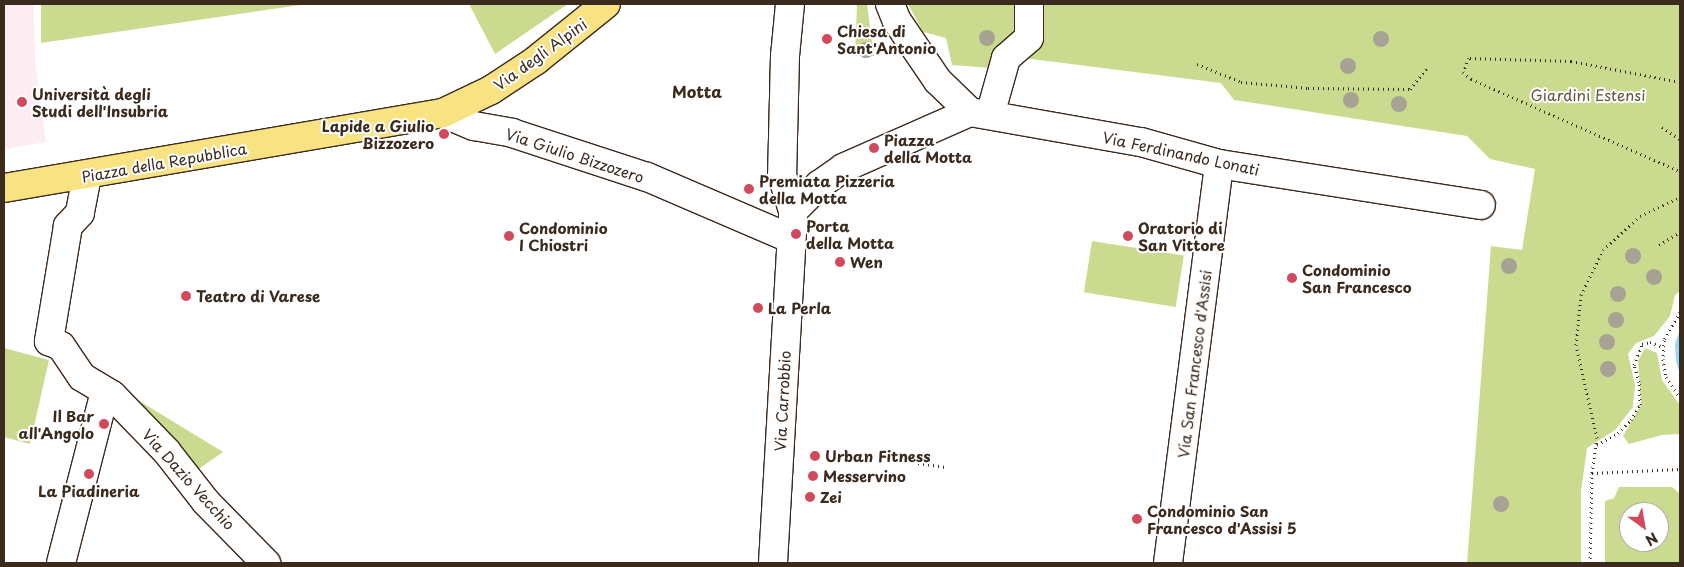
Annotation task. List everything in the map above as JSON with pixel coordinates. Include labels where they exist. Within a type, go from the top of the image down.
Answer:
[{"type":"main road","name":"Via degli Alpini","points":[[443,113],[492,90],[535,61],[606,4]]},
{"type":"main road","name":"Piazza della Repubblica","points":[[4,188],[87,176],[443,113]]},
{"type":"street","points":[[789,238],[793,211],[782,175],[785,56],[790,4]]},
{"type":"street","points":[[890,4],[897,21],[938,81],[980,114]]},
{"type":"street","points":[[793,211],[819,185],[843,168],[980,114],[1006,58],[1029,38],[1029,4]]},
{"type":"street","name":"Via Giulio Bizzozero","points":[[443,113],[474,126],[512,133],[646,177],[789,238]]},
{"type":"street","name":"Via Ferdinando Lonati","points":[[980,114],[1141,142],[1219,164],[1481,205]]},
{"type":"street","name":"Via San Francesco d'Assisi","points":[[1168,563],[1219,164]]},
{"type":"street","name":"Via Dazio Vecchio","points":[[87,176],[80,213],[68,226],[49,342],[61,346],[82,377],[109,393],[167,452],[206,502],[266,563]]},
{"type":"street","name":"Via Carrobbio","points":[[772,563],[789,238]]},
{"type":"street","points":[[61,563],[109,393]]},
{"type":"path","points":[[1680,82],[1571,61],[1469,58],[1463,72],[1471,79],[1680,171]]},
{"type":"path","points":[[1197,64],[1241,82],[1308,88],[1410,89],[1427,68]]},
{"type":"path","points":[[1662,127],[1680,139]]},
{"type":"path","points":[[1590,563],[1592,473],[1596,445],[1576,345],[1581,295],[1603,250],[1640,216],[1680,198]]},
{"type":"path","points":[[1659,245],[1680,232]]},
{"type":"path","points":[[1680,312],[1672,322],[1664,347],[1666,377],[1680,398]]},
{"type":"path","points":[[1596,445],[1618,433],[1631,420],[1640,405],[1639,382],[1634,365],[1642,344],[1650,342],[1664,347]]},
{"type":"path","points":[[918,463],[946,467]]},
{"type":"path","points":[[1592,473],[1680,469]]},
{"type":"shaded area","name":"Università degli Studi dell'Insubria","points":[[4,4],[34,4],[35,61],[46,142],[4,149]]},
{"type":"green space","points":[[41,4],[307,4],[41,43]]},
{"type":"green space","points":[[469,4],[568,4],[495,54]]},
{"type":"green space","points":[[857,4],[867,4],[874,56],[855,56]]},
{"type":"green space","name":"Giardini Estensi","points":[[908,4],[1680,4],[1680,291],[1675,295],[1670,316],[1654,336],[1636,343],[1628,354],[1635,385],[1633,407],[1615,430],[1587,448],[1581,491],[1581,563],[1467,563],[1491,246],[1522,250],[1535,169],[1490,159],[1467,136],[1234,100],[1221,83],[1009,56],[991,68],[952,65],[946,38],[923,32]]},
{"type":"green space","points":[[1092,241],[1184,256],[1176,307],[1084,292]]},
{"type":"green space","points":[[4,348],[49,360],[30,444],[4,437]]},
{"type":"green space","points":[[1645,348],[1657,353],[1662,380],[1680,405],[1680,434],[1662,435],[1629,444],[1623,436],[1641,405],[1638,361]]},
{"type":"green space","points":[[120,389],[223,452],[193,473]]},
{"type":"green space","points":[[1619,487],[1672,487],[1680,494],[1680,563],[1605,563],[1605,501],[1614,498]]},
{"type":"water","points":[[1680,330],[1680,374],[1676,361],[1675,344]]},
{"type":"place","name":"Chiesa di Sant'Antonio","points":[[827,39]]},
{"type":"place","name":"Università degli Studi dell'Insubria","points":[[22,102]]},
{"type":"place","name":"Lapide a Giulio Bizzozero","points":[[444,134]]},
{"type":"place","name":"Piazza della Motta","points":[[874,148]]},
{"type":"place","name":"Premiata Pizzeria della Motta","points":[[749,189]]},
{"type":"place","name":"Porta della Motta","points":[[796,234]]},
{"type":"place","name":"Condominio I Chiostri","points":[[509,236]]},
{"type":"place","name":"Oratorio di San Vittore","points":[[1128,236]]},
{"type":"place","name":"Wen","points":[[840,262]]},
{"type":"place","name":"Condominio San Francesco","points":[[1292,278]]},
{"type":"place","name":"Teatro di Varese","points":[[186,296]]},
{"type":"place","name":"La Perla","points":[[758,308]]},
{"type":"place","name":"Il Bar all'Angolo","points":[[104,424]]},
{"type":"place","name":"Urban Fitness","points":[[815,456]]},
{"type":"place","name":"La Piadineria","points":[[89,474]]},
{"type":"place","name":"Messervino","points":[[813,476]]},
{"type":"place","name":"Zei","points":[[810,497]]},
{"type":"place","name":"Condominio San Francesco d'Assisi 5","points":[[1137,519]]},
{"type":"district","name":"Motta","points":[[697,91]]}]
